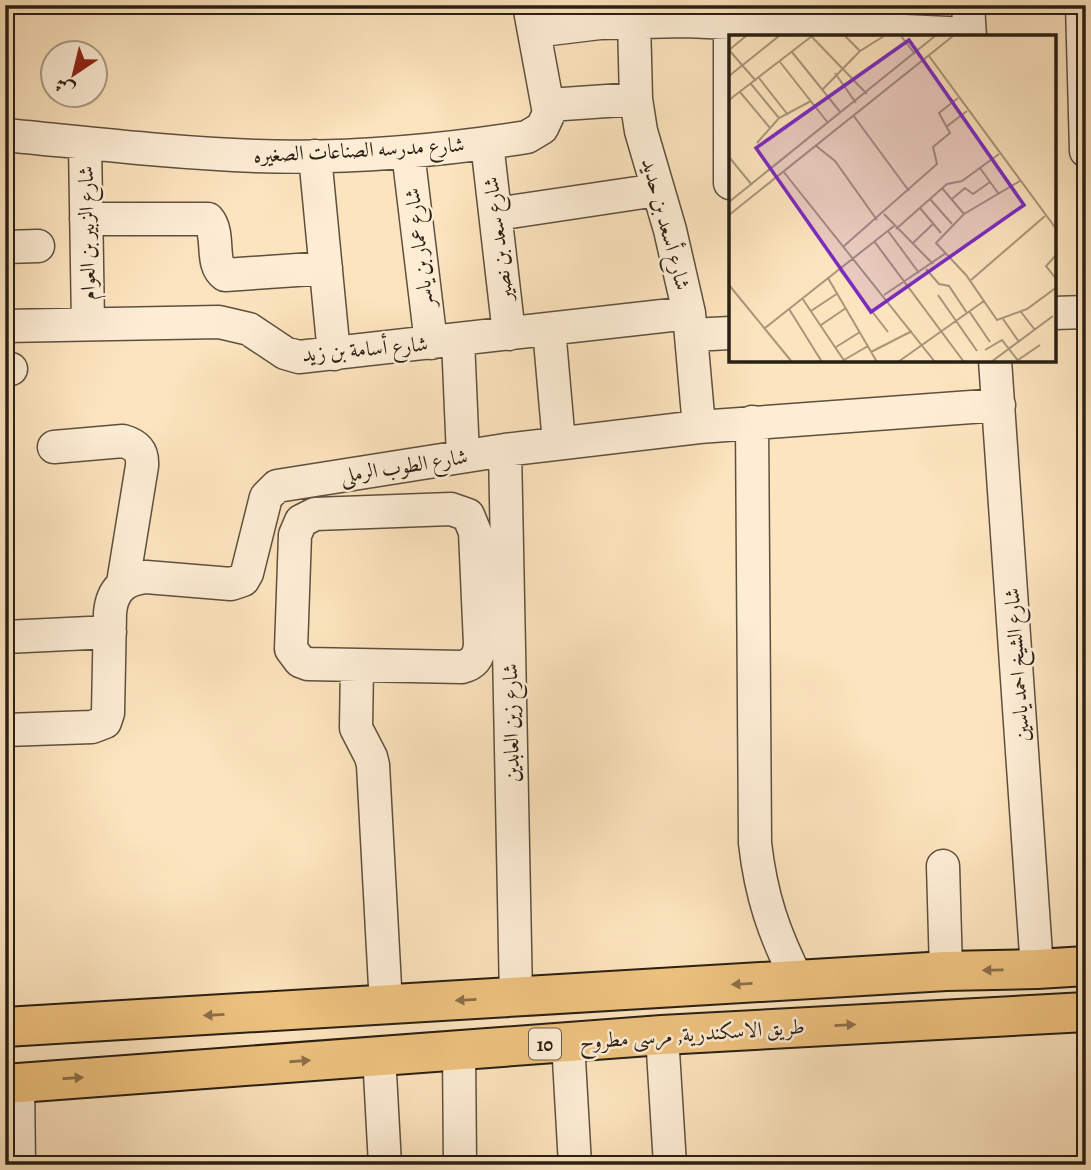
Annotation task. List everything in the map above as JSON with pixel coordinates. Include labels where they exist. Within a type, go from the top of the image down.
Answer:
[{"type":"main road","points":[[5,1027],[946,971],[1037,970],[1086,966]]},
{"type":"main road","name":"طريق الاسكندرية, مرسى مطروح","points":[[12,1083],[663,1035],[1086,1012]]},
{"type":"street","points":[[1082,5],[1086,151]]},
{"type":"street","points":[[636,99],[549,105],[531,18],[634,22],[684,13],[730,24],[969,25]]},
{"type":"street","name":"شارع أسعد بن حديد","points":[[634,22],[636,99],[641,131],[675,251],[690,324],[699,427]]},
{"type":"street","points":[[730,24],[730,35]]},
{"type":"street","name":"شارع مدرسه الصناعات الصغيره","points":[[5,135],[201,154],[315,156],[408,152],[536,134],[547,121],[549,105]]},
{"type":"street","name":"شارع الزبير بن العوام","points":[[85,142],[88,324]]},
{"type":"street","name":"شارع سعد بن نصير","points":[[487,143],[509,334]]},
{"type":"street","name":"شارع عمار بن ياسر","points":[[408,152],[463,456]]},
{"type":"street","points":[[315,156],[334,354]]},
{"type":"street","points":[[496,214],[657,190]]},
{"type":"street","points":[[86,219],[208,219],[213,226],[219,269],[225,275],[326,268]]},
{"type":"street","points":[[5,247],[38,246]]},
{"type":"street","points":[[1056,313],[1086,312]]},
{"type":"street","name":"شارع أسامة بن زيد","points":[[5,326],[219,322],[249,329],[285,353],[299,356],[550,329],[690,324],[729,333]]},
{"type":"street","points":[[550,329],[559,443]]},
{"type":"street","name":"شارع الشيخ احمد ياسين","points":[[995,362],[1037,970]]},
{"type":"street","name":"شارع الطوب الرملى","points":[[123,583],[146,577],[231,584],[239,582],[247,573],[266,497],[273,489],[463,456],[559,443],[752,422],[999,405]]},
{"type":"street","points":[[752,422],[755,844],[764,901],[773,929],[798,981]]},
{"type":"street","points":[[5,730],[92,727],[105,722],[108,713],[111,601],[123,583],[143,457],[132,443],[123,441],[54,447]]},
{"type":"street","name":"شارع زين العابدين","points":[[505,450],[516,997]]},
{"type":"street","points":[[451,509],[468,516],[475,532],[480,644],[476,660],[461,667],[357,666],[308,664],[300,661],[292,649],[295,535],[300,521],[315,514],[451,509]]},
{"type":"street","points":[[5,637],[110,632]]},
{"type":"street","points":[[357,666],[356,728],[373,765],[386,1005]]},
{"type":"street","points":[[943,866],[946,971]]},
{"type":"street","points":[[663,1035],[670,1165]]},
{"type":"street","points":[[568,1042],[575,1165]]},
{"type":"street","points":[[459,1049],[460,1165]]},
{"type":"street","points":[[379,1055],[385,1165]]},
{"type":"street","points":[[12,1083],[19,1165]]}]
